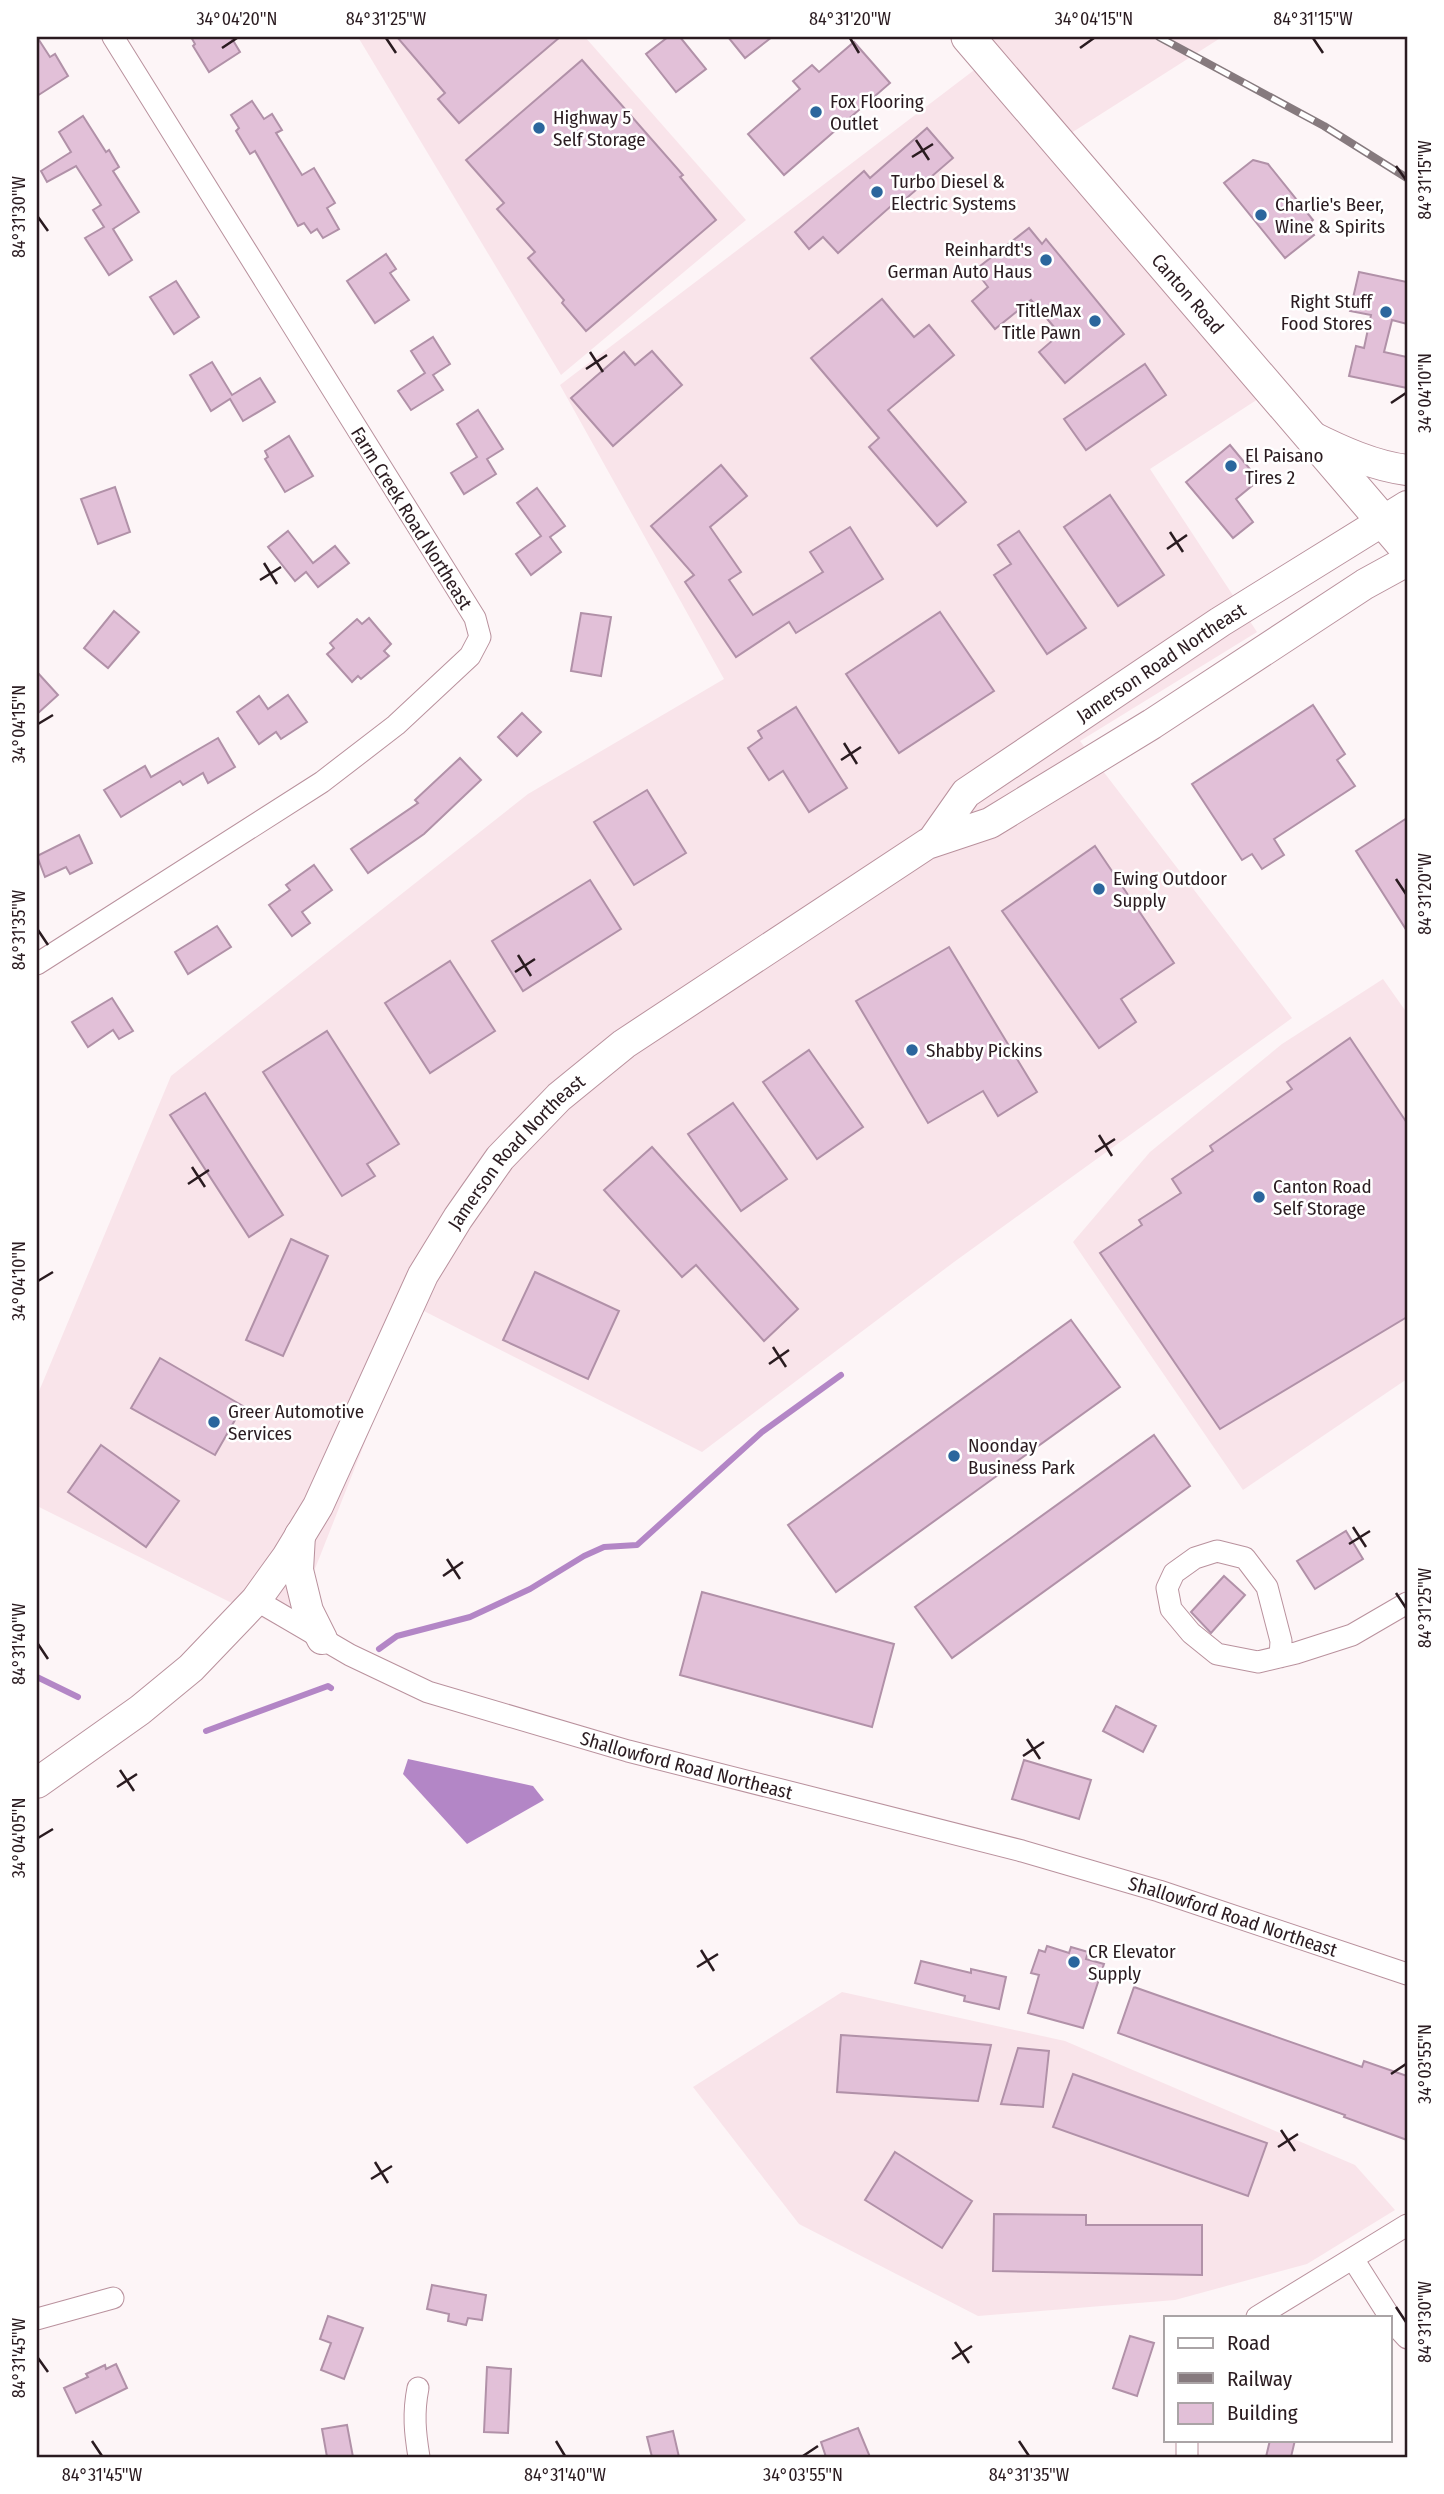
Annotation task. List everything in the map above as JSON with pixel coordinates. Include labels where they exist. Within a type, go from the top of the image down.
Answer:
[{"type":"main road","name":"Canton Road","points":[[968,37],[1311,436],[1395,513],[1407,549]]},
{"type":"street","name":"Farm Creek Road Northeast","points":[[37,964],[322,782],[396,725],[470,656],[481,637],[475,618],[113,37]]},
{"type":"street","points":[[1311,436],[1358,457],[1391,468],[1407,470]]},
{"type":"street","name":"Jamerson Road Northeast","points":[[933,841],[967,793],[1220,622],[1395,513]]},
{"type":"street","name":"Jamerson Road Northeast","points":[[256,1600],[287,1557],[325,1491],[423,1275],[500,1158],[559,1097],[624,1044],[933,841],[990,823],[1152,724],[1365,584],[1407,561]]},
{"type":"street","points":[[300,1535],[298,1570],[308,1611],[322,1639]]},
{"type":"street","points":[[1280,1657],[1281,1640],[1267,1587],[1245,1558],[1217,1551],[1195,1558],[1174,1573],[1167,1588],[1171,1609],[1191,1633],[1217,1654],[1258,1662],[1280,1657],[1352,1635],[1407,1603]]},
{"type":"street","points":[[37,1783],[140,1710],[191,1668],[256,1600]]},
{"type":"street","name":"Shallowford Road Northeast","points":[[256,1600],[322,1639],[428,1692],[628,1751],[1022,1851],[1159,1891],[1407,1974]]},
{"type":"street","points":[[1259,2316],[1407,2225]]},
{"type":"street","points":[[1353,2259],[1389,2316]]},
{"type":"street","points":[[37,2319],[113,2298]]},
{"type":"street","points":[[1392,2320],[1407,2338]]},
{"type":"street","points":[[418,2388],[414,2408],[414,2431],[419,2457]]},
{"type":"shaded area","name":"Highway 5 Self Storage","points":[[358,37],[585,37],[746,220],[561,375]]},
{"type":"shaded area","points":[[973,37],[1222,37],[1068,135],[1272,390],[1150,469],[1257,632],[1080,741],[1292,1018],[954,1262],[702,1452],[418,1308],[290,1632],[37,1506],[37,1396],[171,1076],[528,794],[724,679],[560,385],[990,58]]},
{"type":"shaded area","name":"Canton Road Self Storage","points":[[1383,979],[1407,1013],[1407,1379],[1243,1490],[1073,1242],[1150,1152],[1282,1044]]},
{"type":"shaded area","points":[[408,1759],[533,1786],[544,1800],[467,1844],[403,1774]]},
{"type":"shaded area","points":[[842,1992],[1065,2041],[1355,2165],[1395,2210],[1307,2264],[1175,2300],[978,2316],[799,2224],[693,2087]]},
{"type":"building","points":[[37,37],[50,57],[55,54],[68,76],[37,96]]},
{"type":"building","points":[[191,37],[231,37],[240,52],[209,72],[193,46],[195,44]]},
{"type":"building","points":[[397,37],[560,37],[459,123],[438,99],[445,93]]},
{"type":"building","points":[[668,37],[680,37],[706,69],[676,92],[646,54]]},
{"type":"building","points":[[728,37],[772,37],[745,58]]},
{"type":"building","name":"Fox Flooring Outlet","points":[[854,42],[890,83],[784,175],[748,134],[800,89],[793,81],[812,65],[819,72]]},
{"type":"building","points":[[582,60],[683,175],[680,177],[716,220],[586,331],[528,258],[535,252],[497,209],[504,203],[466,160]]},
{"type":"building","points":[[252,101],[264,119],[272,114],[282,130],[276,133],[302,175],[314,168],[335,203],[327,208],[339,229],[323,238],[317,229],[311,233],[304,223],[298,226],[255,151],[250,154],[236,131],[239,128],[231,115]]},
{"type":"building","points":[[83,116],[119,167],[113,171],[139,212],[113,229],[132,260],[109,275],[85,238],[104,227],[93,210],[101,205],[76,166],[47,182],[41,171],[71,152],[59,132]]},
{"type":"building","name":"Turbo Diesel & Electric Systems","points":[[927,128],[953,158],[894,209],[891,206],[838,253],[823,237],[809,249],[795,232],[864,171],[870,178]]},
{"type":"building","points":[[1253,160],[1268,164],[1313,220],[1307,226],[1314,235],[1285,258],[1224,183]]},
{"type":"building","points":[[1029,228],[1042,244],[1046,239],[1124,334],[1065,383],[1039,352],[1060,334],[1031,300],[995,329],[972,301],[988,287],[975,270]]},
{"type":"building","points":[[386,254],[396,269],[390,273],[409,300],[375,323],[347,281]]},
{"type":"building","points":[[1359,272],[1407,282],[1407,324],[1392,320],[1384,352],[1407,357],[1407,388],[1349,376],[1356,346],[1364,348],[1371,315],[1350,311]]},
{"type":"building","points":[[176,281],[199,317],[174,334],[150,297]]},
{"type":"building","points":[[882,299],[914,337],[929,325],[954,355],[888,410],[966,502],[937,526],[869,447],[879,438],[811,358]]},
{"type":"building","points":[[433,337],[450,364],[433,375],[443,390],[411,410],[398,391],[425,373],[411,351]]},
{"type":"building","points":[[652,351],[682,385],[613,446],[571,398],[624,352],[635,365]]},
{"type":"building","points":[[212,362],[232,395],[260,378],[275,402],[243,421],[230,399],[211,411],[190,375]]},
{"type":"building","points":[[1145,364],[1166,395],[1086,450],[1064,419]]},
{"type":"building","points":[[478,410],[503,449],[487,459],[496,474],[464,494],[451,473],[477,457],[457,424]]},
{"type":"building","points":[[289,436],[313,476],[285,492],[265,459],[268,457],[265,451]]},
{"type":"building","points":[[1230,445],[1259,480],[1236,499],[1253,522],[1233,538],[1186,482]]},
{"type":"building","points":[[721,465],[747,496],[710,527],[741,572],[729,580],[753,615],[823,572],[810,552],[850,527],[883,579],[796,633],[789,622],[736,657],[685,582],[694,575],[651,526]]},
{"type":"building","points":[[115,487],[130,532],[98,544],[81,499]]},
{"type":"building","points":[[537,488],[565,526],[550,537],[561,552],[531,575],[516,554],[541,536],[517,503]]},
{"type":"building","points":[[1110,495],[1164,575],[1118,606],[1064,527]]},
{"type":"building","points":[[288,531],[313,563],[335,546],[349,563],[318,587],[306,572],[295,581],[268,547]]},
{"type":"building","points":[[1019,531],[1086,628],[1047,654],[994,575],[1011,564],[998,545]]},
{"type":"building","points":[[114,611],[139,632],[108,668],[84,648]]},
{"type":"building","points":[[940,612],[994,691],[899,753],[846,674]]},
{"type":"building","points":[[581,613],[611,617],[601,676],[571,671]]},
{"type":"building","points":[[369,618],[391,644],[384,651],[389,656],[361,679],[358,676],[352,682],[327,654],[334,648],[330,643],[357,619],[362,624]]},
{"type":"building","points":[[37,672],[58,695],[37,714]]},
{"type":"building","points":[[288,695],[307,722],[281,739],[276,732],[259,744],[237,712],[259,696],[268,709]]},
{"type":"building","points":[[1313,705],[1345,754],[1337,760],[1355,786],[1274,839],[1284,855],[1262,869],[1252,854],[1242,860],[1192,784]]},
{"type":"building","points":[[796,707],[847,788],[809,812],[783,771],[769,780],[748,748],[762,738],[758,731]]},
{"type":"building","points":[[522,713],[541,732],[517,756],[498,737]]},
{"type":"building","points":[[218,738],[235,767],[208,783],[203,773],[183,785],[180,781],[121,817],[104,790],[145,766],[151,777]]},
{"type":"building","points":[[460,758],[481,780],[424,834],[368,873],[351,849],[418,803],[415,800]]},
{"type":"building","points":[[647,790],[686,853],[634,885],[594,822]]},
{"type":"building","points":[[1407,818],[1407,931],[1356,851]]},
{"type":"building","points":[[79,835],[92,863],[70,874],[66,867],[45,877],[37,856]]},
{"type":"building","points":[[1095,846],[1174,963],[1121,999],[1136,1022],[1099,1048],[1002,911]]},
{"type":"building","points":[[314,865],[332,890],[302,912],[310,923],[292,936],[269,905],[290,890],[286,885]]},
{"type":"building","points":[[590,880],[621,929],[523,991],[492,941]]},
{"type":"building","points":[[217,926],[231,947],[188,974],[175,952]]},
{"type":"building","points":[[949,947],[1037,1092],[998,1116],[983,1091],[928,1123],[856,1001]]},
{"type":"building","points":[[450,961],[495,1031],[430,1073],[385,1003]]},
{"type":"building","points":[[112,998],[133,1031],[119,1039],[113,1030],[88,1047],[72,1022]]},
{"type":"building","points":[[327,1031],[399,1144],[367,1164],[375,1176],[342,1196],[263,1072]]},
{"type":"building","name":"Canton Road Self Storage","points":[[1350,1038],[1407,1123],[1407,1317],[1220,1429],[1100,1253],[1142,1225],[1139,1220],[1181,1193],[1172,1179],[1213,1151],[1210,1146],[1292,1089],[1287,1082]]},
{"type":"building","points":[[809,1050],[863,1127],[817,1159],[763,1082]]},
{"type":"building","points":[[205,1093],[283,1215],[249,1237],[170,1115]]},
{"type":"building","points":[[733,1103],[787,1179],[741,1211],[688,1134]]},
{"type":"building","points":[[652,1147],[798,1309],[764,1341],[696,1265],[682,1277],[604,1190]]},
{"type":"building","points":[[291,1239],[328,1256],[283,1356],[246,1340]]},
{"type":"building","points":[[535,1272],[619,1311],[588,1379],[503,1340]]},
{"type":"building","name":"Noonday Business Park","points":[[1071,1320],[1120,1387],[836,1592],[788,1525]]},
{"type":"building","points":[[160,1358],[243,1406],[215,1455],[131,1408]]},
{"type":"building","name":"Noonday Business Park","points":[[1154,1435],[1190,1486],[952,1658],[915,1607]]},
{"type":"building","points":[[101,1445],[179,1501],[146,1547],[68,1492]]},
{"type":"building","points":[[1346,1531],[1363,1559],[1315,1589],[1297,1561]]},
{"type":"building","points":[[1224,1576],[1245,1595],[1211,1633],[1191,1612]]},
{"type":"building","points":[[702,1592],[894,1644],[872,1727],[680,1675]]},
{"type":"building","points":[[1116,1706],[1156,1726],[1143,1752],[1103,1731]]},
{"type":"building","points":[[1024,1760],[1091,1780],[1079,1819],[1012,1799]]},
{"type":"building","points":[[1047,1946],[1069,1953],[1071,1947],[1088,1952],[1086,1959],[1104,1964],[1083,2028],[1028,2013],[1039,1975],[1031,1973],[1039,1950],[1045,1952]]},
{"type":"building","points":[[921,1961],[971,1973],[971,1969],[1006,1977],[999,2009],[964,2001],[965,1996],[915,1983]]},
{"type":"building","points":[[1134,1987],[1362,2067],[1364,2061],[1407,2076],[1407,2140],[1118,2033]]},
{"type":"building","points":[[841,2035],[991,2045],[978,2101],[837,2092]]},
{"type":"building","points":[[1018,2048],[1049,2051],[1043,2107],[1001,2104]]},
{"type":"building","points":[[1073,2074],[1267,2143],[1248,2196],[1053,2127]]},
{"type":"building","points":[[895,2152],[972,2201],[942,2248],[865,2200]]},
{"type":"building","points":[[994,2214],[1086,2215],[1086,2225],[1202,2225],[1202,2275],[993,2271]]},
{"type":"building","points":[[432,2285],[486,2295],[482,2320],[468,2318],[466,2325],[448,2321],[449,2314],[427,2309]]},
{"type":"building","points":[[328,2316],[363,2328],[344,2379],[321,2370],[331,2343],[320,2339]]},
{"type":"building","points":[[1130,2336],[1154,2343],[1137,2396],[1113,2388]]},
{"type":"building","points":[[116,2364],[127,2388],[76,2413],[64,2388],[88,2377],[86,2374],[105,2365],[106,2369]]},
{"type":"building","points":[[487,2367],[511,2369],[508,2433],[484,2432]]},
{"type":"building","points":[[347,2425],[353,2457],[327,2457],[322,2429]]},
{"type":"building","points":[[858,2428],[870,2457],[826,2457],[821,2442]]},
{"type":"building","points":[[673,2431],[679,2457],[652,2457],[647,2437]]},
{"type":"building","points":[[1270,2442],[1295,2442],[1291,2457],[1266,2457]]},
{"type":"waterway","points":[[379,1649],[397,1636],[470,1617],[530,1589],[604,1547],[637,1545],[762,1432],[841,1375]]},
{"type":"waterway","points":[[37,1677],[78,1697]]},
{"type":"waterway","points":[[206,1731],[328,1686],[331,1688]]},
{"type":"railway","points":[[1159,37],[1324,126],[1407,178]]},
{"type":"place","name":"Fox Flooring Outlet","points":[[816,112]]},
{"type":"place","name":"Highway 5 Self Storage","points":[[539,128]]},
{"type":"place","name":"Turbo Diesel & Electric Systems","points":[[877,192]]},
{"type":"place","name":"Charlie's Beer, Wine & Spirits","points":[[1261,215]]},
{"type":"place","name":"Reinhardt's German Auto Haus","points":[[1046,260]]},
{"type":"place","name":"Right Stuff Food Stores","points":[[1386,312]]},
{"type":"place","name":"TitleMax Title Pawn","points":[[1095,321]]},
{"type":"place","name":"El Paisano Tires 2","points":[[1231,466]]},
{"type":"place","name":"Ewing Outdoor Supply","points":[[1099,889]]},
{"type":"place","name":"Shabby Pickins","points":[[912,1050]]},
{"type":"place","name":"Canton Road Self Storage","points":[[1259,1197]]},
{"type":"place","name":"Greer Automotive Services","points":[[214,1422]]},
{"type":"place","name":"Noonday Business Park","points":[[954,1456]]},
{"type":"place","name":"CR Elevator Supply","points":[[1074,1962]]}]
